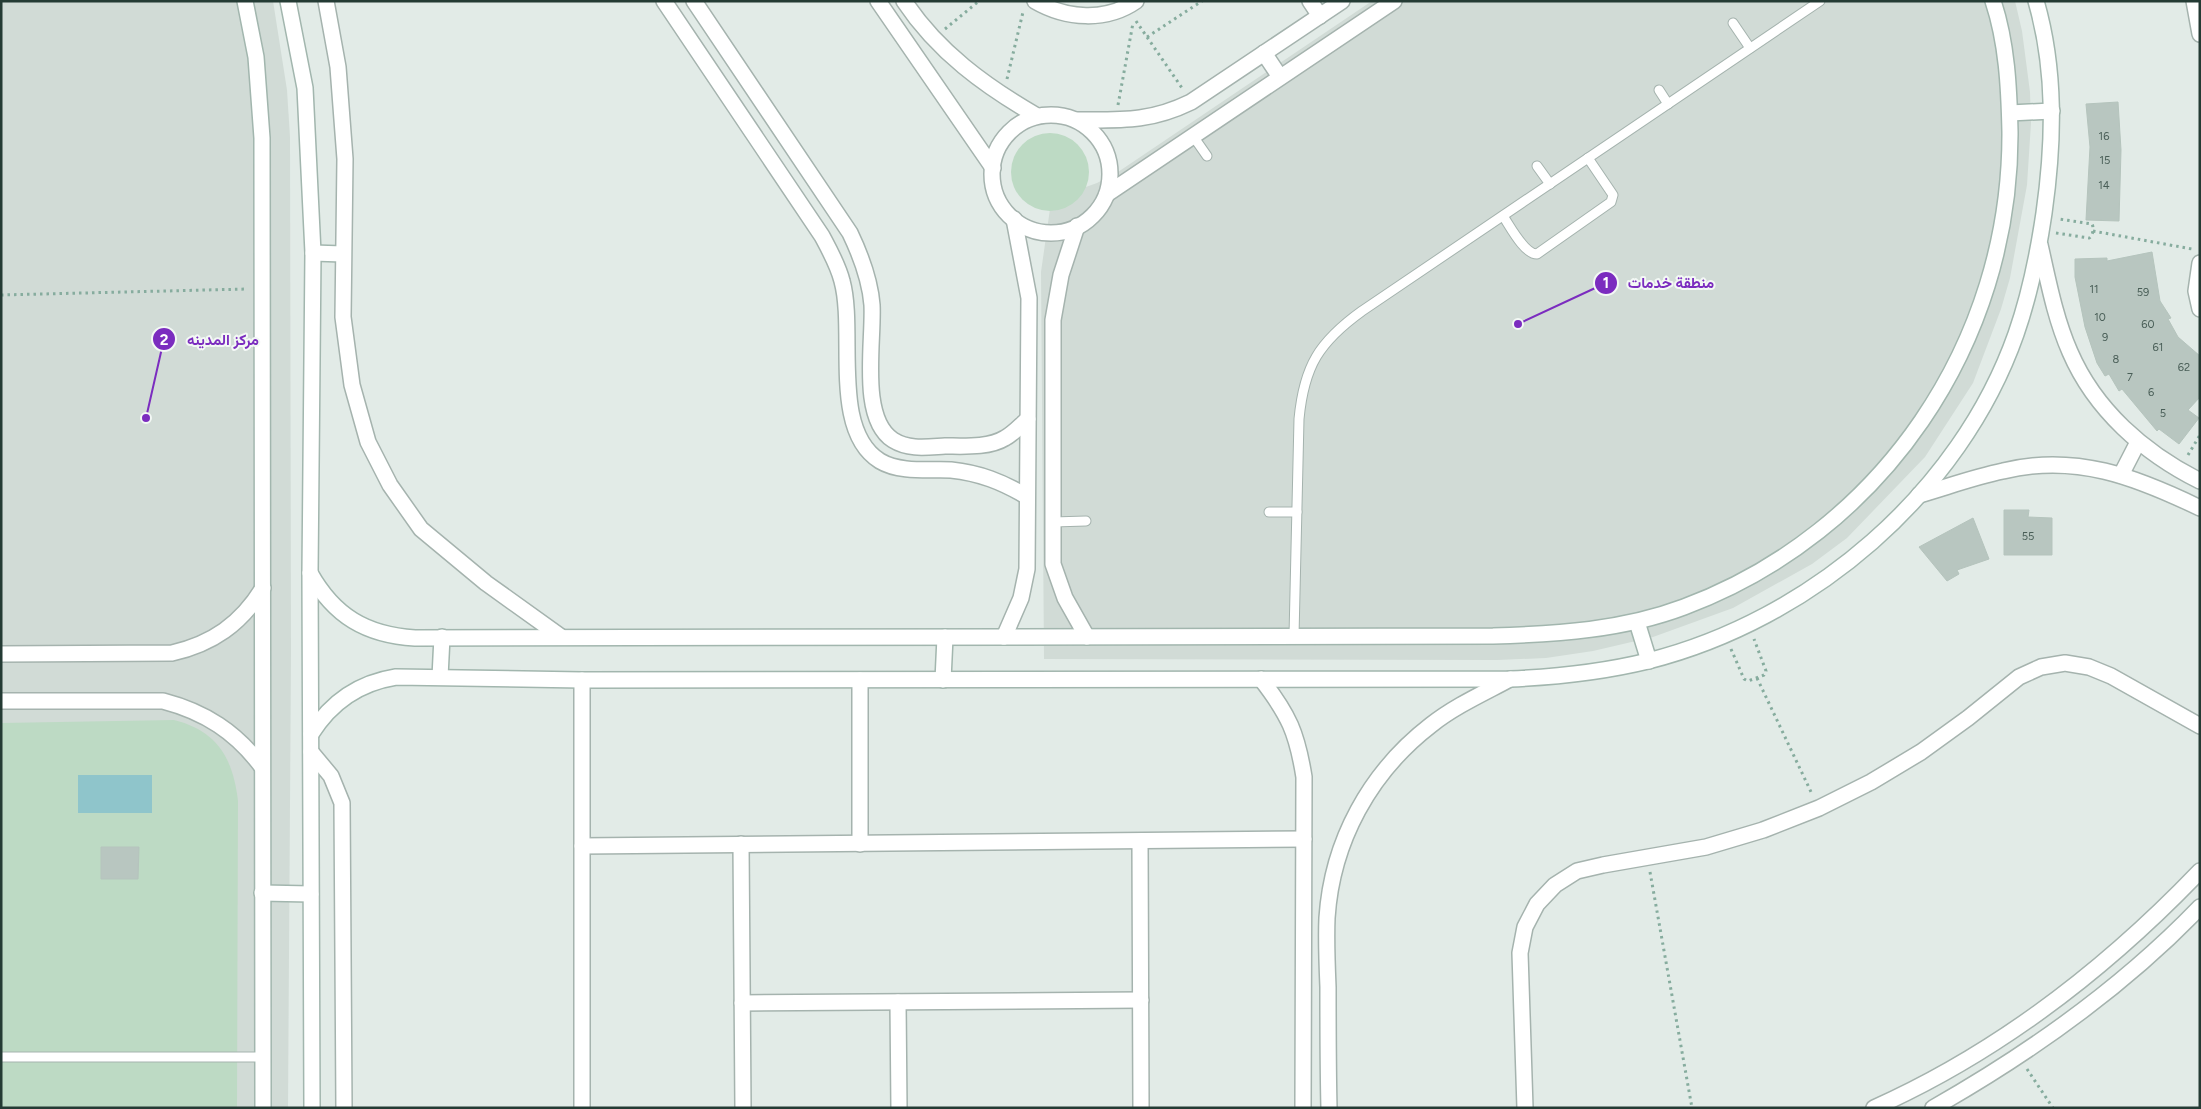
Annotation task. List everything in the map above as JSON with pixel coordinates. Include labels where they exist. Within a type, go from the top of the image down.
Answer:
[{"type":"street","points":[[245,1],[256,57],[262,146],[263,1108]]},
{"type":"street","points":[[288,1],[305,88],[312,253],[310,573],[312,1108]]},
{"type":"street","points":[[326,1],[338,67],[345,160],[343,317],[352,385],[368,442],[390,485],[421,529],[451,556],[486,583],[560,636]]},
{"type":"street","points":[[664,1],[816,228],[834,259],[842,282],[846,307],[850,414],[856,434],[866,448],[880,461],[895,466],[981,474],[1026,496]]},
{"type":"street","points":[[694,1],[850,233],[862,258],[872,305],[872,392],[874,413],[880,427],[892,439],[907,447],[951,446],[993,443],[1005,439],[1028,419]]},
{"type":"street","points":[[878,1],[993,168]]},
{"type":"street","points":[[904,1],[933,38],[966,70],[1003,97],[1037,116]]},
{"type":"street","points":[[1035,1],[1052,9],[1082,16],[1112,13],[1127,8],[1136,1]]},
{"type":"street","points":[[1310,1],[1320,16]]},
{"type":"street","points":[[1076,120],[1088,127],[1106,150],[1110,165],[1110,180],[1100,207],[1090,218],[1078,226],[1051,233],[1025,226],[1014,219],[1004,208],[997,196],[993,182],[993,168],[997,151],[1007,135],[1021,123],[1037,116],[1050,115],[1076,120],[1115,120],[1148,118],[1163,114],[1191,102],[1342,1]]},
{"type":"street","points":[[1106,194],[1394,1]]},
{"type":"street","points":[[310,573],[328,599],[352,620],[366,628],[398,637],[1529,635],[1637,622],[1684,607],[1728,588],[1771,564],[1849,506],[1883,471],[1914,433],[1940,392],[1963,350],[1982,305],[1996,258],[2005,210],[2010,162],[2008,78],[2004,43],[1993,1]]},
{"type":"street","points":[[311,734],[329,709],[340,699],[367,684],[396,677],[582,680],[1510,679],[1580,674],[1649,661],[1725,635],[1793,600],[1855,556],[1919,495],[1954,451],[1975,420],[1997,378],[2016,335],[2030,290],[2042,231],[2049,176],[2052,111],[2046,35],[2036,1]]},
{"type":"street","points":[[2194,1],[2200,34]]},
{"type":"street","points":[[1264,53],[1280,77]]},
{"type":"street","points":[[2010,113],[2052,111]]},
{"type":"street","points":[[1004,637],[1025,584],[1029,298],[1014,219]]},
{"type":"street","points":[[1078,226],[1061,275],[1053,320],[1052,564],[1065,598],[1087,637]]},
{"type":"street","points":[[2042,231],[2056,313],[2070,352],[2090,388],[2115,421],[2138,442],[2180,471],[2200,481]]},
{"type":"street","points":[[312,253],[343,254]]},
{"type":"street","points":[[2200,263],[2196,291],[2200,309]]},
{"type":"street","points":[[2121,475],[2138,442]]},
{"type":"street","points":[[1919,495],[2004,470],[2037,465],[2070,466],[2121,475],[2159,488],[2200,508]]},
{"type":"street","points":[[1,654],[172,653],[186,650],[212,640],[230,628],[246,612],[263,588]]},
{"type":"street","points":[[1637,622],[1649,661]]},
{"type":"street","points":[[942,680],[945,637]]},
{"type":"street","points":[[440,677],[442,638]]},
{"type":"street","points":[[1525,1108],[1520,953],[1525,927],[1537,904],[1555,884],[1578,871],[1725,841],[1763,830],[1819,808],[1871,782],[1921,752],[1968,718],[2019,676],[2041,667],[2065,663],[2089,667],[2111,676],[2200,726]]},
{"type":"street","points":[[1261,679],[1283,708],[1293,730],[1300,753],[1304,777],[1303,1108]]},
{"type":"street","points":[[1329,1108],[1327,919],[1331,885],[1339,854],[1351,823],[1385,768],[1408,744],[1460,706],[1510,679]]},
{"type":"street","points":[[582,680],[582,1108]]},
{"type":"street","points":[[860,680],[860,844]]},
{"type":"street","points":[[1,700],[163,701],[179,705],[195,710],[225,728],[251,753],[262,767]]},
{"type":"street","points":[[311,752],[331,776],[342,802],[344,1108]]},
{"type":"street","points":[[582,846],[1304,839]]},
{"type":"street","points":[[1140,840],[1141,1108]]},
{"type":"street","points":[[742,844],[743,1108]]},
{"type":"street","points":[[1874,1108],[1932,1078],[2028,1019],[2118,950],[2200,871]]},
{"type":"street","points":[[262,893],[311,894]]},
{"type":"street","points":[[1933,1108],[2018,1056],[2107,991],[2200,907]]},
{"type":"street","points":[[742,1003],[1141,1000]]},
{"type":"street","points":[[898,1002],[899,1108]]},
{"type":"lane","points":[[1294,636],[1301,396],[1306,378],[1324,345],[1334,332],[1362,311],[1820,1]]},
{"type":"lane","points":[[1733,23],[1750,48]]},
{"type":"lane","points":[[1659,90],[1668,104]]},
{"type":"lane","points":[[1193,136],[1207,156]]},
{"type":"lane","points":[[1503,216],[1526,250],[1532,254],[1537,254],[1611,202],[1612,192],[1588,158]]},
{"type":"lane","points":[[1537,166],[1550,184]]},
{"type":"lane","points":[[1269,512],[1297,512]]},
{"type":"lane","points":[[1053,522],[1086,521]]},
{"type":"lane","points":[[1,1057],[263,1057]]},
{"type":"path","points":[[933,38],[979,1]]},
{"type":"path","points":[[1147,37],[1202,1]]},
{"type":"path","points":[[1003,97],[1023,11]]},
{"type":"path","points":[[1115,120],[1134,18],[1191,102]]},
{"type":"path","points":[[2090,223],[2093,225],[2093,231],[2089,238],[2042,231],[2090,223]]},
{"type":"path","points":[[2093,231],[2200,251]]},
{"type":"path","points":[[1,295],[263,289]]},
{"type":"path","points":[[2180,471],[2200,435]]},
{"type":"path","points":[[1725,635],[1744,679],[1748,681],[1764,675],[1766,671],[1748,624]]},
{"type":"path","points":[[1757,678],[1819,808]]},
{"type":"path","points":[[1648,858],[1692,1108]]},
{"type":"path","points":[[2018,1056],[2053,1108]]},
{"type":"shaded area","points":[[1,1],[273,1],[287,90],[290,137],[291,653],[288,1108],[1,1108]]},
{"type":"shaded area","points":[[1372,1],[2015,1],[2022,31],[2030,92],[2031,123],[2027,185],[2010,278],[2001,309],[1973,383],[1925,457],[1847,538],[1812,564],[1733,608],[1653,637],[1593,651],[1546,658],[1497,660],[1044,659],[1041,272],[1053,188],[1083,188],[1118,172]]},
{"type":"green space","points":[[1042,133],[1058,133],[1072,139],[1083,150],[1089,164],[1089,180],[1083,194],[1072,205],[1058,211],[1042,211],[1028,205],[1017,194],[1011,180],[1011,164],[1017,150],[1028,139]]},
{"type":"green space","points":[[174,720],[202,731],[212,739],[221,749],[227,760],[236,786],[238,801],[237,1108],[1,1108],[1,723]]},
{"type":"water","points":[[78,775],[152,775],[152,813],[78,813]]},
{"type":"building","points":[[2118,102],[2121,150],[2119,221],[2086,220],[2090,147],[2086,104]]},
{"type":"building","points":[[2152,252],[2160,301],[2171,318],[2168,319],[2178,337],[2200,356],[2200,397],[2188,410],[2199,418],[2179,444],[2159,429],[2157,431],[2122,389],[2119,391],[2109,374],[2105,376],[2097,363],[2085,327],[2075,277],[2075,259],[2107,258],[2107,261]]},
{"type":"building","points":[[2004,510],[2029,510],[2028,517],[2052,518],[2052,555],[2004,555]]},
{"type":"building","points":[[1973,518],[1989,559],[1957,570],[1959,574],[1947,581],[1919,547]]},
{"type":"building","points":[[101,847],[139,847],[138,879],[101,879]]},
{"type":"place","name":"منطقة خدمات","points":[[1518,324]]},
{"type":"place","name":"مركز المدينه","points":[[146,418]]}]
